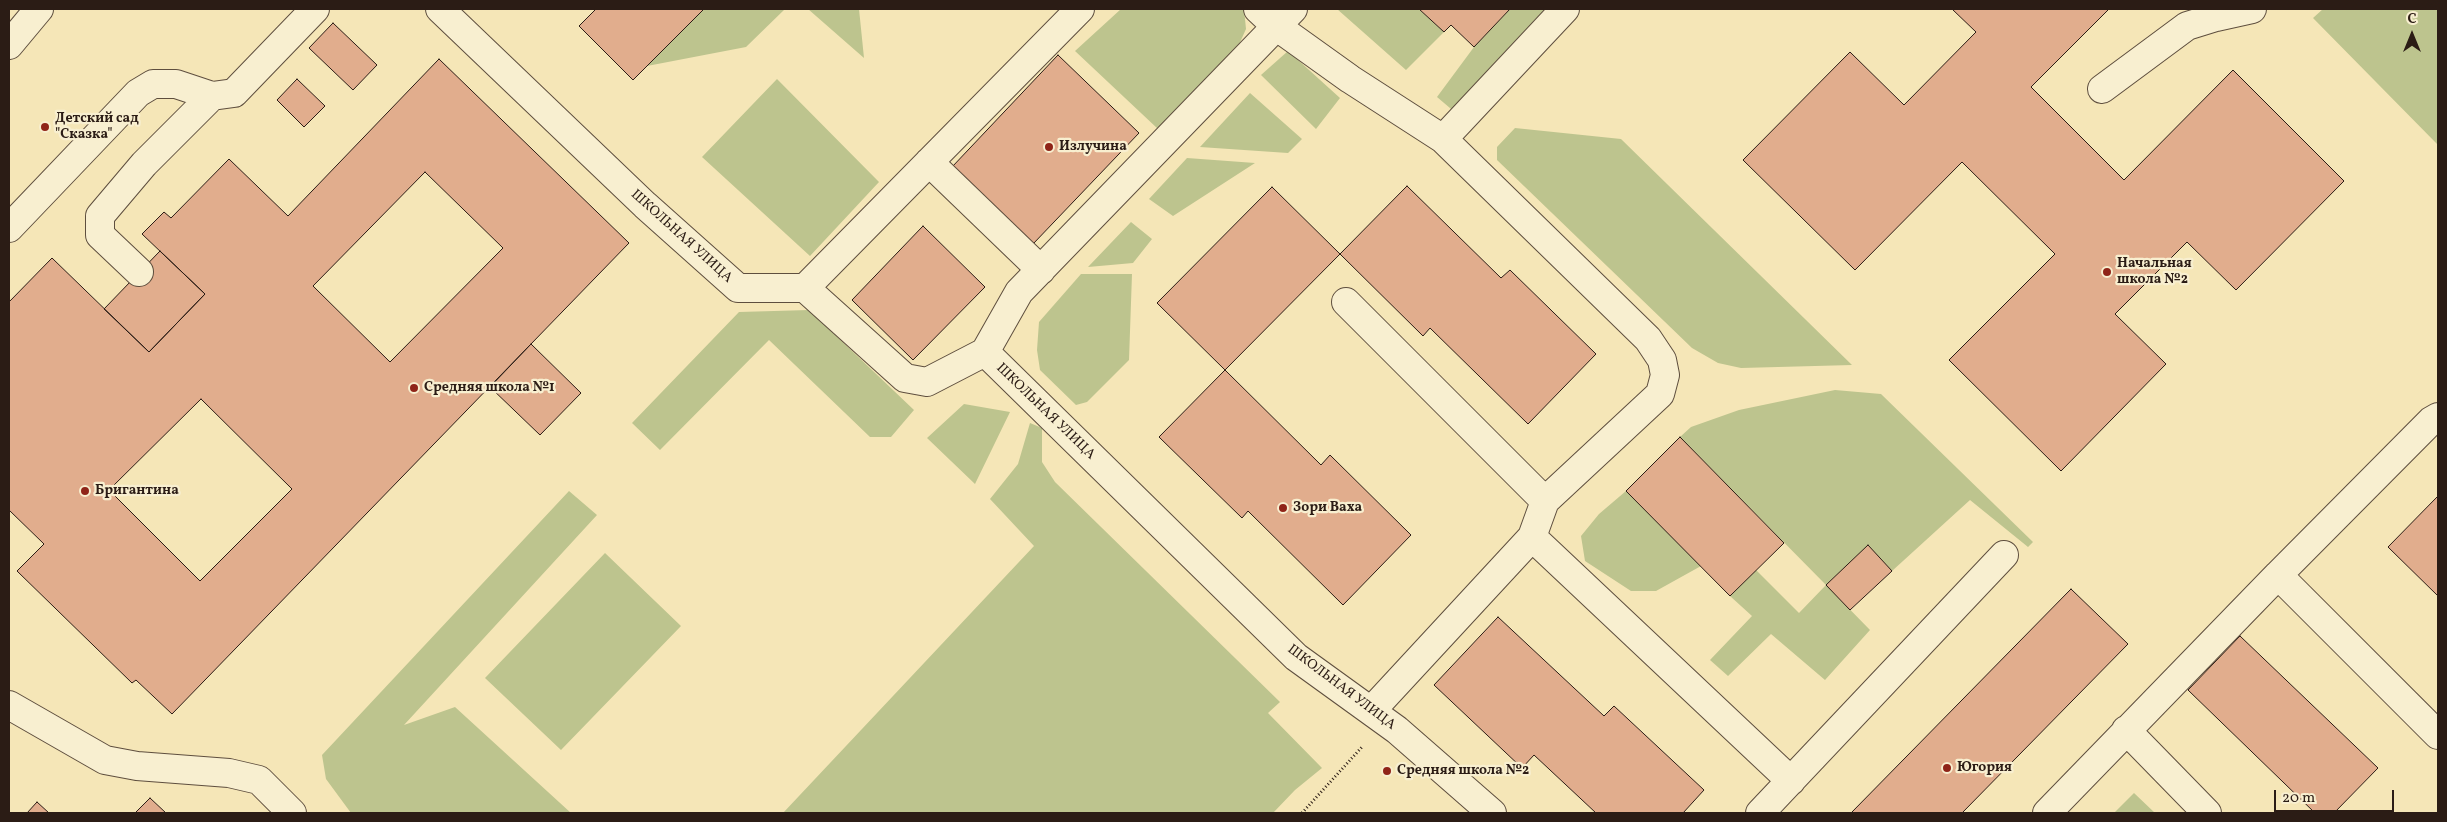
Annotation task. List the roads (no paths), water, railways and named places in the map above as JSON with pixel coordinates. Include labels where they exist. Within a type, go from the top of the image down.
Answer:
[{"type":"street","points":[[9,45],[39,9]]},
{"type":"street","points":[[9,228],[138,93],[153,84],[176,84],[212,96],[234,93],[315,9]]},
{"type":"street","name":"ШКОЛЬНАЯ УЛИЦА","points":[[440,9],[645,205],[738,288],[805,288],[904,378],[927,382],[985,352],[1296,657],[1379,716],[1492,813]]},
{"type":"street","points":[[805,288],[1080,9]]},
{"type":"street","points":[[1443,139],[1565,9]]},
{"type":"street","points":[[2102,89],[2187,26],[2252,9]]},
{"type":"street","points":[[985,352],[1019,292],[1276,14],[1350,79],[1443,139],[1648,339],[1662,360],[1665,375],[1660,394],[1545,501],[1532,537],[1379,716]]},
{"type":"street","points":[[139,272],[100,235],[100,216],[144,164],[212,96]]},
{"type":"street","points":[[929,162],[1041,270]]},
{"type":"street","points":[[1346,302],[1545,501]]},
{"type":"street","points":[[2047,813],[2430,420],[2438,417]]},
{"type":"street","points":[[1532,537],[1791,781]]},
{"type":"street","points":[[1760,813],[2004,555]]},
{"type":"street","points":[[2278,576],[2438,735]]},
{"type":"street","points":[[9,705],[105,760],[137,766],[230,773],[259,780],[292,813]]},
{"type":"street","points":[[2126,730],[2207,813]]},
{"type":"place","name":"Детский сад \"Сказка\"","points":[[45,127]]},
{"type":"place","name":"Излучина","points":[[1049,147]]},
{"type":"place","name":"Начальная школа №2","points":[[2107,272]]},
{"type":"place","name":"Средняя школа №1","points":[[414,388]]},
{"type":"place","name":"Бригантина","points":[[85,491]]},
{"type":"place","name":"Зори Ваха","points":[[1283,508]]},
{"type":"place","name":"Югория","points":[[1947,768]]},
{"type":"place","name":"Средняя школа №2","points":[[1387,771]]}]
